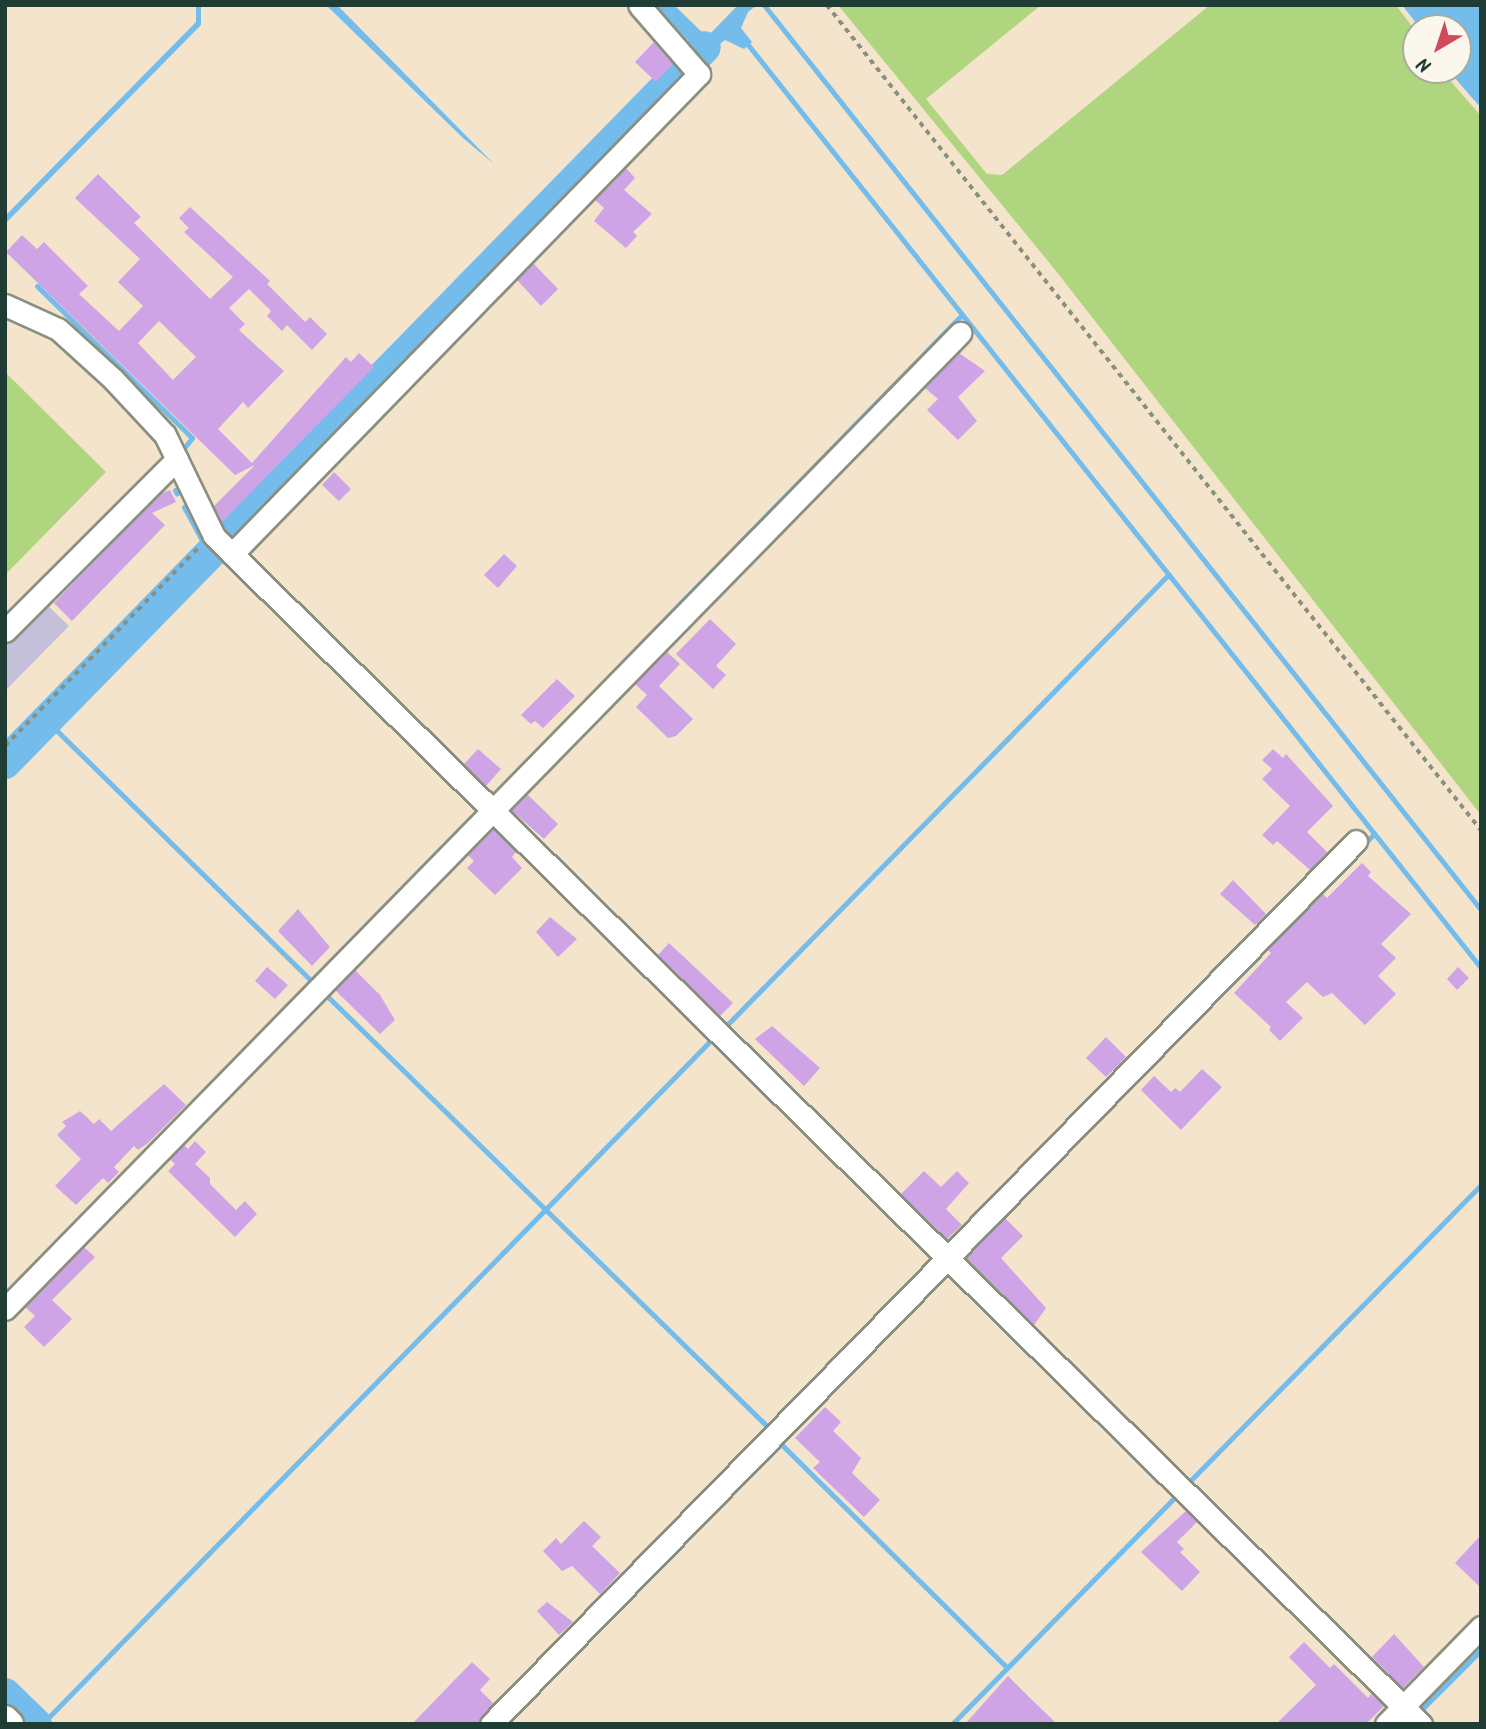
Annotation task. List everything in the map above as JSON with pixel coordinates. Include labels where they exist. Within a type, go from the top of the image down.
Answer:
[{"type":"street","points":[[217,546],[699,74],[639,5]]},
{"type":"street","points":[[5,305],[42,320],[71,339],[156,423],[177,459],[217,546],[486,806],[1421,1724]]},
{"type":"street","points":[[5,1309],[486,806],[960,333]]},
{"type":"street","points":[[5,631],[177,459]]},
{"type":"street","points":[[491,1724],[1356,841]]},
{"type":"street","points":[[1386,1724],[1481,1627]]},
{"type":"street","points":[[5,1719],[10,1724]]},
{"type":"path","points":[[827,5],[1481,830]]},
{"type":"path","points":[[5,746],[217,546]]},
{"type":"shaded area","points":[[44,602],[69,626],[5,691],[5,642]]},
{"type":"green space","points":[[838,5],[1041,5],[926,99],[987,174],[1002,175],[1210,5],[1396,5],[1403,14],[1402,84],[1453,84],[1481,116],[1481,815],[1052,266]]},
{"type":"green space","points":[[5,372],[106,472],[5,575]]},
{"type":"water","points":[[196,5],[201,5],[201,25],[5,224],[5,216],[196,22]]},
{"type":"water","points":[[326,5],[337,5],[494,164],[463,138]]},
{"type":"water","points":[[654,5],[674,5],[707,37],[738,5],[757,5],[748,12],[741,28],[752,42],[744,49],[725,40],[704,57]]},
{"type":"water","points":[[1402,5],[1481,5],[1481,108],[1460,84],[1472,84],[1472,14],[1409,14]]},
{"type":"building","points":[[654,42],[673,64],[656,82],[635,62]]},
{"type":"building","points":[[626,168],[635,178],[624,190],[652,214],[633,232],[637,236],[626,248],[594,221],[604,208],[595,200]]},
{"type":"building","points":[[98,174],[141,217],[134,223],[210,299],[233,277],[184,232],[189,228],[179,218],[190,207],[270,281],[267,284],[305,322],[310,317],[327,334],[312,350],[287,325],[282,331],[267,316],[271,311],[249,289],[229,308],[245,324],[239,330],[284,371],[248,408],[243,402],[218,429],[252,463],[346,357],[351,362],[359,353],[374,367],[222,522],[214,506],[255,465],[235,475],[6,252],[22,235],[37,249],[44,242],[88,286],[79,294],[119,331],[143,306],[118,282],[140,259],[75,198]],"holes":[[[159,321],[196,357],[173,380],[138,343]]]},
{"type":"building","points":[[533,263],[558,289],[541,306],[517,280]]},
{"type":"building","points":[[959,353],[985,371],[958,397],[977,421],[958,440],[927,410],[938,399],[925,388]]},
{"type":"building","points":[[334,472],[351,489],[339,501],[322,485]]},
{"type":"building","points":[[170,490],[176,502],[152,513],[165,525],[72,621],[54,603],[160,494]]},
{"type":"building","points":[[504,554],[517,566],[498,588],[484,575]]},
{"type":"building","points":[[710,619],[736,644],[716,666],[726,675],[713,689],[676,654]]},
{"type":"building","points":[[667,652],[680,664],[659,686],[693,719],[676,736],[668,738],[636,707],[647,695],[635,684]]},
{"type":"building","points":[[557,679],[575,696],[543,728],[535,721],[531,724],[521,715]]},
{"type":"building","points":[[478,749],[501,769],[486,786],[464,764]]},
{"type":"building","points":[[1273,749],[1283,758],[1286,754],[1333,806],[1307,832],[1327,852],[1310,870],[1277,841],[1273,845],[1262,835],[1290,806],[1262,779],[1272,769],[1262,760]]},
{"type":"building","points":[[527,794],[558,824],[544,839],[511,810]]},
{"type":"building","points":[[493,829],[516,852],[512,857],[522,868],[495,895],[467,868],[474,861],[468,855]]},
{"type":"building","points":[[1362,863],[1371,872],[1368,876],[1411,914],[1381,944],[1396,958],[1378,976],[1396,994],[1365,1025],[1332,993],[1323,997],[1307,982],[1286,1002],[1303,1018],[1280,1041],[1269,1030],[1271,1027],[1234,993],[1271,953],[1268,950],[1323,894],[1327,898]]},
{"type":"building","points":[[1233,880],[1266,914],[1255,925],[1220,894]]},
{"type":"building","points":[[298,909],[330,947],[312,966],[278,931]]},
{"type":"building","points":[[550,917],[577,939],[558,957],[536,932]]},
{"type":"building","points":[[669,943],[733,1003],[720,1016],[658,955]]},
{"type":"building","points":[[267,967],[288,985],[275,999],[255,981]]},
{"type":"building","points":[[1458,967],[1469,978],[1457,990],[1447,979]]},
{"type":"building","points":[[355,970],[380,995],[395,1020],[380,1034],[335,990]]},
{"type":"building","points":[[772,1026],[820,1068],[804,1086],[755,1039]]},
{"type":"building","points":[[1106,1037],[1126,1057],[1106,1077],[1086,1058]]},
{"type":"building","points":[[1202,1069],[1222,1087],[1181,1130],[1141,1090],[1154,1076],[1171,1092],[1175,1088],[1180,1092]]},
{"type":"building","points":[[164,1084],[186,1105],[148,1143],[138,1150],[134,1146],[114,1167],[119,1172],[108,1183],[103,1178],[76,1205],[55,1186],[81,1159],[57,1135],[66,1126],[62,1122],[80,1111],[94,1124],[99,1119],[111,1131]]},
{"type":"building","points":[[195,1141],[206,1152],[195,1164],[210,1178],[210,1184],[236,1210],[245,1201],[257,1214],[235,1237],[168,1171],[175,1164],[170,1159],[184,1145],[188,1149]]},
{"type":"building","points":[[924,1171],[941,1187],[957,1171],[969,1183],[946,1209],[962,1225],[947,1239],[901,1194]]},
{"type":"building","points":[[1005,1218],[1023,1236],[1001,1258],[1046,1308],[1034,1325],[966,1258]]},
{"type":"building","points":[[84,1247],[95,1257],[52,1300],[72,1319],[44,1347],[24,1327],[35,1316],[25,1307]]},
{"type":"building","points":[[825,1407],[841,1422],[833,1431],[861,1458],[852,1473],[880,1500],[864,1517],[813,1468],[820,1462],[795,1438]]},
{"type":"building","points":[[1186,1511],[1197,1522],[1177,1542],[1184,1549],[1180,1552],[1200,1572],[1182,1591],[1141,1552]]},
{"type":"building","points":[[584,1521],[601,1537],[592,1546],[620,1573],[600,1594],[572,1566],[562,1571],[543,1551],[556,1538],[561,1544]]},
{"type":"building","points":[[1481,1535],[1481,1588],[1455,1563]]},
{"type":"building","points":[[547,1602],[573,1622],[559,1635],[537,1611]]},
{"type":"building","points":[[1394,1634],[1424,1667],[1403,1688],[1372,1657]]},
{"type":"building","points":[[1304,1642],[1330,1668],[1334,1664],[1368,1698],[1371,1694],[1384,1706],[1366,1724],[1276,1724],[1316,1685],[1289,1657]]},
{"type":"building","points":[[472,1662],[490,1679],[480,1690],[493,1703],[478,1724],[412,1724]]},
{"type":"building","points":[[1008,1676],[1028,1696],[1057,1724],[965,1724]]},
{"type":"waterway","points":[[764,5],[1481,910]]},
{"type":"waterway","points":[[745,41],[1481,968]]},
{"type":"waterway","points":[[5,763],[705,47]]},
{"type":"waterway","points":[[37,286],[192,438],[183,449]]},
{"type":"waterway","points":[[623,662],[962,315]]},
{"type":"waterway","points":[[175,490],[177,494]]},
{"type":"waterway","points":[[184,507],[209,553]]},
{"type":"waterway","points":[[723,1029],[1168,575]]},
{"type":"waterway","points":[[47,721],[313,982]]},
{"type":"waterway","points":[[276,1017],[460,829]]},
{"type":"waterway","points":[[1361,847],[1374,834]]},
{"type":"waterway","points":[[324,993],[769,1428]]},
{"type":"waterway","points":[[42,1724],[713,1038]]},
{"type":"waterway","points":[[1188,1483],[1481,1185]]},
{"type":"waterway","points":[[778,1441],[1007,1668]]},
{"type":"waterway","points":[[952,1724],[1177,1495]]},
{"type":"waterway","points":[[1420,1711],[1481,1650]]},
{"type":"waterway","points":[[5,1694],[36,1724]]}]
